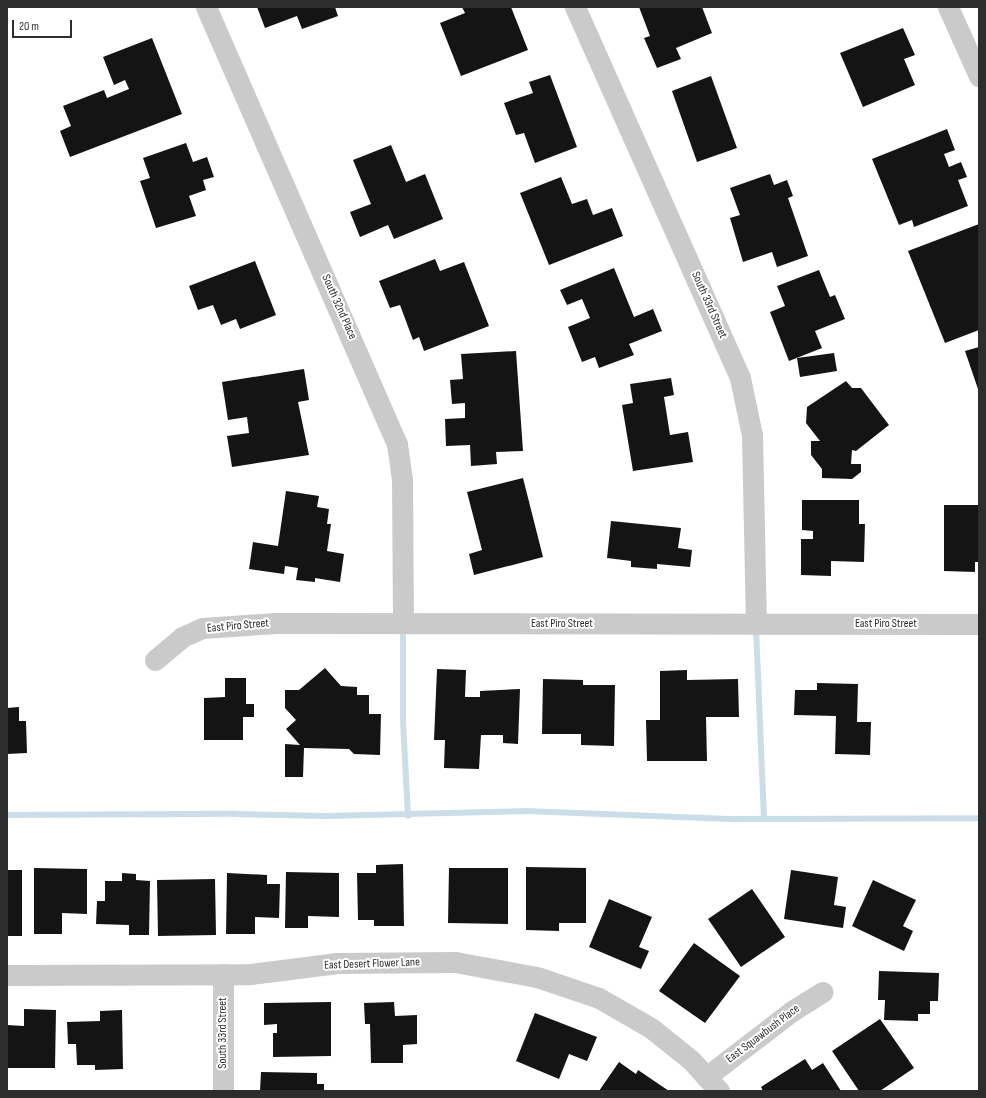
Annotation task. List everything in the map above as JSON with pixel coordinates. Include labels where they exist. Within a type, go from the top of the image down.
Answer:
[{"type":"street","name":"South 32nd Place","points":[[206,7],[397,444],[402,480],[403,623]]},
{"type":"street","name":"South 33rd Street","points":[[575,7],[740,378],[752,435],[756,624]]},
{"type":"street","points":[[948,7],[979,76]]},
{"type":"street","name":"East Piro Street","points":[[155,660],[182,637],[202,628],[276,623],[979,624]]},
{"type":"street","name":"East Desert Flower Lane","points":[[7,975],[250,974],[337,963],[455,962],[537,977],[599,998],[651,1028],[691,1060],[712,1084]]},
{"type":"street","name":"South 33rd Street","points":[[223,974],[223,1091]]},
{"type":"street","name":"East Squawbush Place","points":[[712,1084],[792,1011],[822,992]]},
{"type":"building","points":[[257,7],[335,7],[338,16],[302,29],[297,16],[265,28]]},
{"type":"building","points":[[462,7],[511,7],[528,50],[461,76],[440,23],[465,13]]},
{"type":"building","points":[[639,7],[702,7],[712,33],[676,48],[681,59],[657,68],[644,38],[650,36]]},
{"type":"building","points":[[903,28],[915,55],[904,59],[915,85],[863,107],[840,53]]},
{"type":"building","points":[[152,38],[182,114],[70,157],[60,131],[71,126],[63,106],[104,90],[107,98],[129,89],[125,80],[114,85],[103,57]]},
{"type":"building","points":[[550,75],[577,147],[535,163],[524,133],[516,135],[504,103],[533,93],[529,82]]},
{"type":"building","points":[[711,76],[737,148],[697,162],[672,91]]},
{"type":"building","points":[[947,129],[955,150],[944,154],[949,167],[961,162],[967,177],[958,180],[968,206],[914,227],[912,220],[899,225],[872,159]]},
{"type":"building","points":[[186,143],[193,162],[207,157],[214,177],[203,180],[206,190],[189,196],[196,216],[156,228],[140,181],[150,178],[143,158]]},
{"type":"building","points":[[391,145],[406,182],[425,174],[443,219],[394,239],[388,225],[360,237],[350,212],[371,204],[353,160]]},
{"type":"building","points":[[770,174],[774,185],[787,180],[793,196],[788,198],[808,256],[777,267],[772,252],[743,262],[730,218],[740,215],[730,188]]},
{"type":"building","points":[[561,177],[572,204],[587,199],[593,215],[612,208],[623,236],[549,265],[520,193]]},
{"type":"building","points":[[979,224],[979,330],[945,343],[908,251]]},
{"type":"building","points":[[435,259],[440,271],[464,262],[489,326],[424,351],[419,337],[413,340],[400,305],[390,308],[379,281]]},
{"type":"building","points":[[255,261],[276,315],[240,329],[236,319],[221,325],[213,305],[198,310],[189,286]]},
{"type":"building","points":[[614,268],[634,317],[653,309],[662,331],[629,344],[634,355],[599,368],[595,357],[582,362],[568,327],[590,318],[582,299],[567,305],[560,290]]},
{"type":"building","points":[[819,270],[830,297],[835,295],[845,319],[815,331],[822,348],[789,361],[770,312],[785,306],[777,286]]},
{"type":"building","points":[[979,347],[979,392],[965,351]]},
{"type":"building","points":[[516,351],[523,451],[496,452],[497,464],[471,466],[470,445],[446,446],[445,419],[465,418],[465,403],[452,404],[450,380],[463,379],[461,354]]},
{"type":"building","points":[[834,353],[837,371],[800,377],[797,358]]},
{"type":"building","points":[[304,369],[309,400],[298,402],[309,455],[232,467],[227,436],[249,433],[247,417],[228,420],[222,382]]},
{"type":"building","points":[[671,378],[674,395],[664,397],[670,435],[688,432],[693,462],[633,471],[622,405],[633,403],[630,384]]},
{"type":"building","points":[[846,381],[852,388],[861,388],[889,425],[856,451],[852,450],[851,464],[861,464],[861,472],[852,479],[822,478],[822,469],[811,455],[811,441],[820,441],[806,423],[807,407]]},
{"type":"building","points":[[523,478],[543,557],[474,575],[469,554],[482,550],[467,492]]},
{"type":"building","points":[[286,491],[319,496],[317,507],[329,509],[327,524],[331,524],[327,551],[344,554],[340,582],[315,578],[315,582],[296,580],[298,568],[285,566],[284,574],[249,569],[253,542],[278,546]]},
{"type":"building","points":[[802,500],[859,500],[859,524],[865,524],[864,562],[831,561],[831,576],[801,575],[801,539],[813,539],[813,531],[802,530]]},
{"type":"building","points":[[944,505],[979,505],[979,562],[975,562],[975,572],[944,571]]},
{"type":"building","points":[[611,521],[681,528],[678,548],[692,550],[690,567],[657,564],[657,569],[631,567],[631,561],[607,558]]},
{"type":"building","points":[[325,668],[341,686],[357,687],[357,695],[369,695],[369,714],[381,714],[380,755],[354,754],[349,749],[304,748],[303,777],[285,777],[285,744],[300,745],[286,729],[296,720],[285,708],[285,690],[299,690]]},
{"type":"building","points":[[437,669],[466,670],[465,697],[480,697],[480,691],[520,689],[518,744],[503,743],[503,735],[481,735],[479,769],[444,768],[445,740],[434,740]]},
{"type":"building","points":[[687,670],[687,680],[738,679],[739,717],[706,717],[707,761],[647,761],[646,720],[660,720],[660,671]]},
{"type":"building","points":[[225,678],[246,678],[246,704],[254,704],[254,717],[243,717],[243,740],[204,740],[204,698],[225,697]]},
{"type":"building","points":[[543,679],[583,680],[583,685],[615,685],[614,746],[581,745],[581,734],[542,734]]},
{"type":"building","points":[[817,683],[858,684],[857,722],[871,722],[870,755],[835,754],[836,716],[794,715],[795,690],[817,690]]},
{"type":"building","points":[[19,707],[19,721],[26,721],[27,753],[7,754],[7,708]]},
{"type":"building","points":[[403,864],[404,926],[374,926],[374,920],[358,920],[357,873],[376,873],[376,865]]},
{"type":"building","points":[[526,867],[586,868],[586,923],[559,923],[559,931],[526,930]]},
{"type":"building","points":[[34,868],[87,869],[87,914],[62,913],[62,934],[34,934]]},
{"type":"building","points":[[449,868],[508,868],[508,924],[448,923]]},
{"type":"building","points":[[7,870],[22,870],[22,936],[7,936]]},
{"type":"building","points":[[791,870],[838,877],[834,905],[846,907],[843,928],[784,919]]},
{"type":"building","points":[[286,872],[339,873],[339,917],[308,916],[308,928],[285,928]]},
{"type":"building","points":[[122,873],[136,874],[136,880],[150,881],[149,935],[129,935],[129,925],[96,924],[97,901],[105,901],[105,881],[122,881]]},
{"type":"building","points":[[227,873],[267,875],[267,884],[280,884],[279,918],[255,917],[255,934],[226,934]]},
{"type":"building","points":[[215,879],[216,935],[158,936],[157,880]]},
{"type":"building","points":[[873,880],[916,900],[903,926],[913,931],[904,951],[852,926]]},
{"type":"building","points":[[752,889],[785,937],[741,967],[708,919]]},
{"type":"building","points":[[609,899],[652,917],[639,947],[649,951],[641,969],[589,947]]},
{"type":"building","points":[[694,943],[740,976],[705,1023],[659,991]]},
{"type":"building","points":[[879,971],[939,973],[938,1001],[930,1001],[930,1014],[918,1014],[918,1021],[884,1020],[885,1000],[878,1000]]},
{"type":"building","points":[[331,1002],[331,1056],[273,1057],[273,1033],[277,1033],[277,1024],[264,1025],[264,1003]]},
{"type":"building","points":[[394,1002],[395,1016],[417,1015],[417,1044],[403,1045],[403,1063],[371,1063],[370,1024],[365,1024],[364,1003]]},
{"type":"building","points":[[24,1009],[56,1010],[55,1068],[7,1068],[7,1025],[24,1026]]},
{"type":"building","points":[[122,1010],[123,1069],[95,1070],[95,1065],[77,1065],[76,1044],[68,1044],[67,1022],[100,1021],[100,1011]]},
{"type":"building","points":[[535,1013],[597,1037],[587,1061],[569,1054],[559,1079],[516,1061]]},
{"type":"building","points":[[880,1019],[914,1068],[880,1091],[859,1091],[832,1051]]},
{"type":"building","points":[[805,1059],[812,1070],[823,1063],[841,1091],[763,1091],[761,1087]]},
{"type":"building","points":[[619,1062],[636,1074],[638,1070],[669,1091],[599,1091]]},
{"type":"building","points":[[261,1072],[317,1073],[317,1084],[324,1084],[324,1091],[260,1091]]},
{"type":"waterway","points":[[403,626],[403,721],[408,816]]},
{"type":"waterway","points":[[756,628],[764,819]]},
{"type":"waterway","points":[[7,815],[235,814],[327,816],[525,811],[737,819],[979,818]]}]
